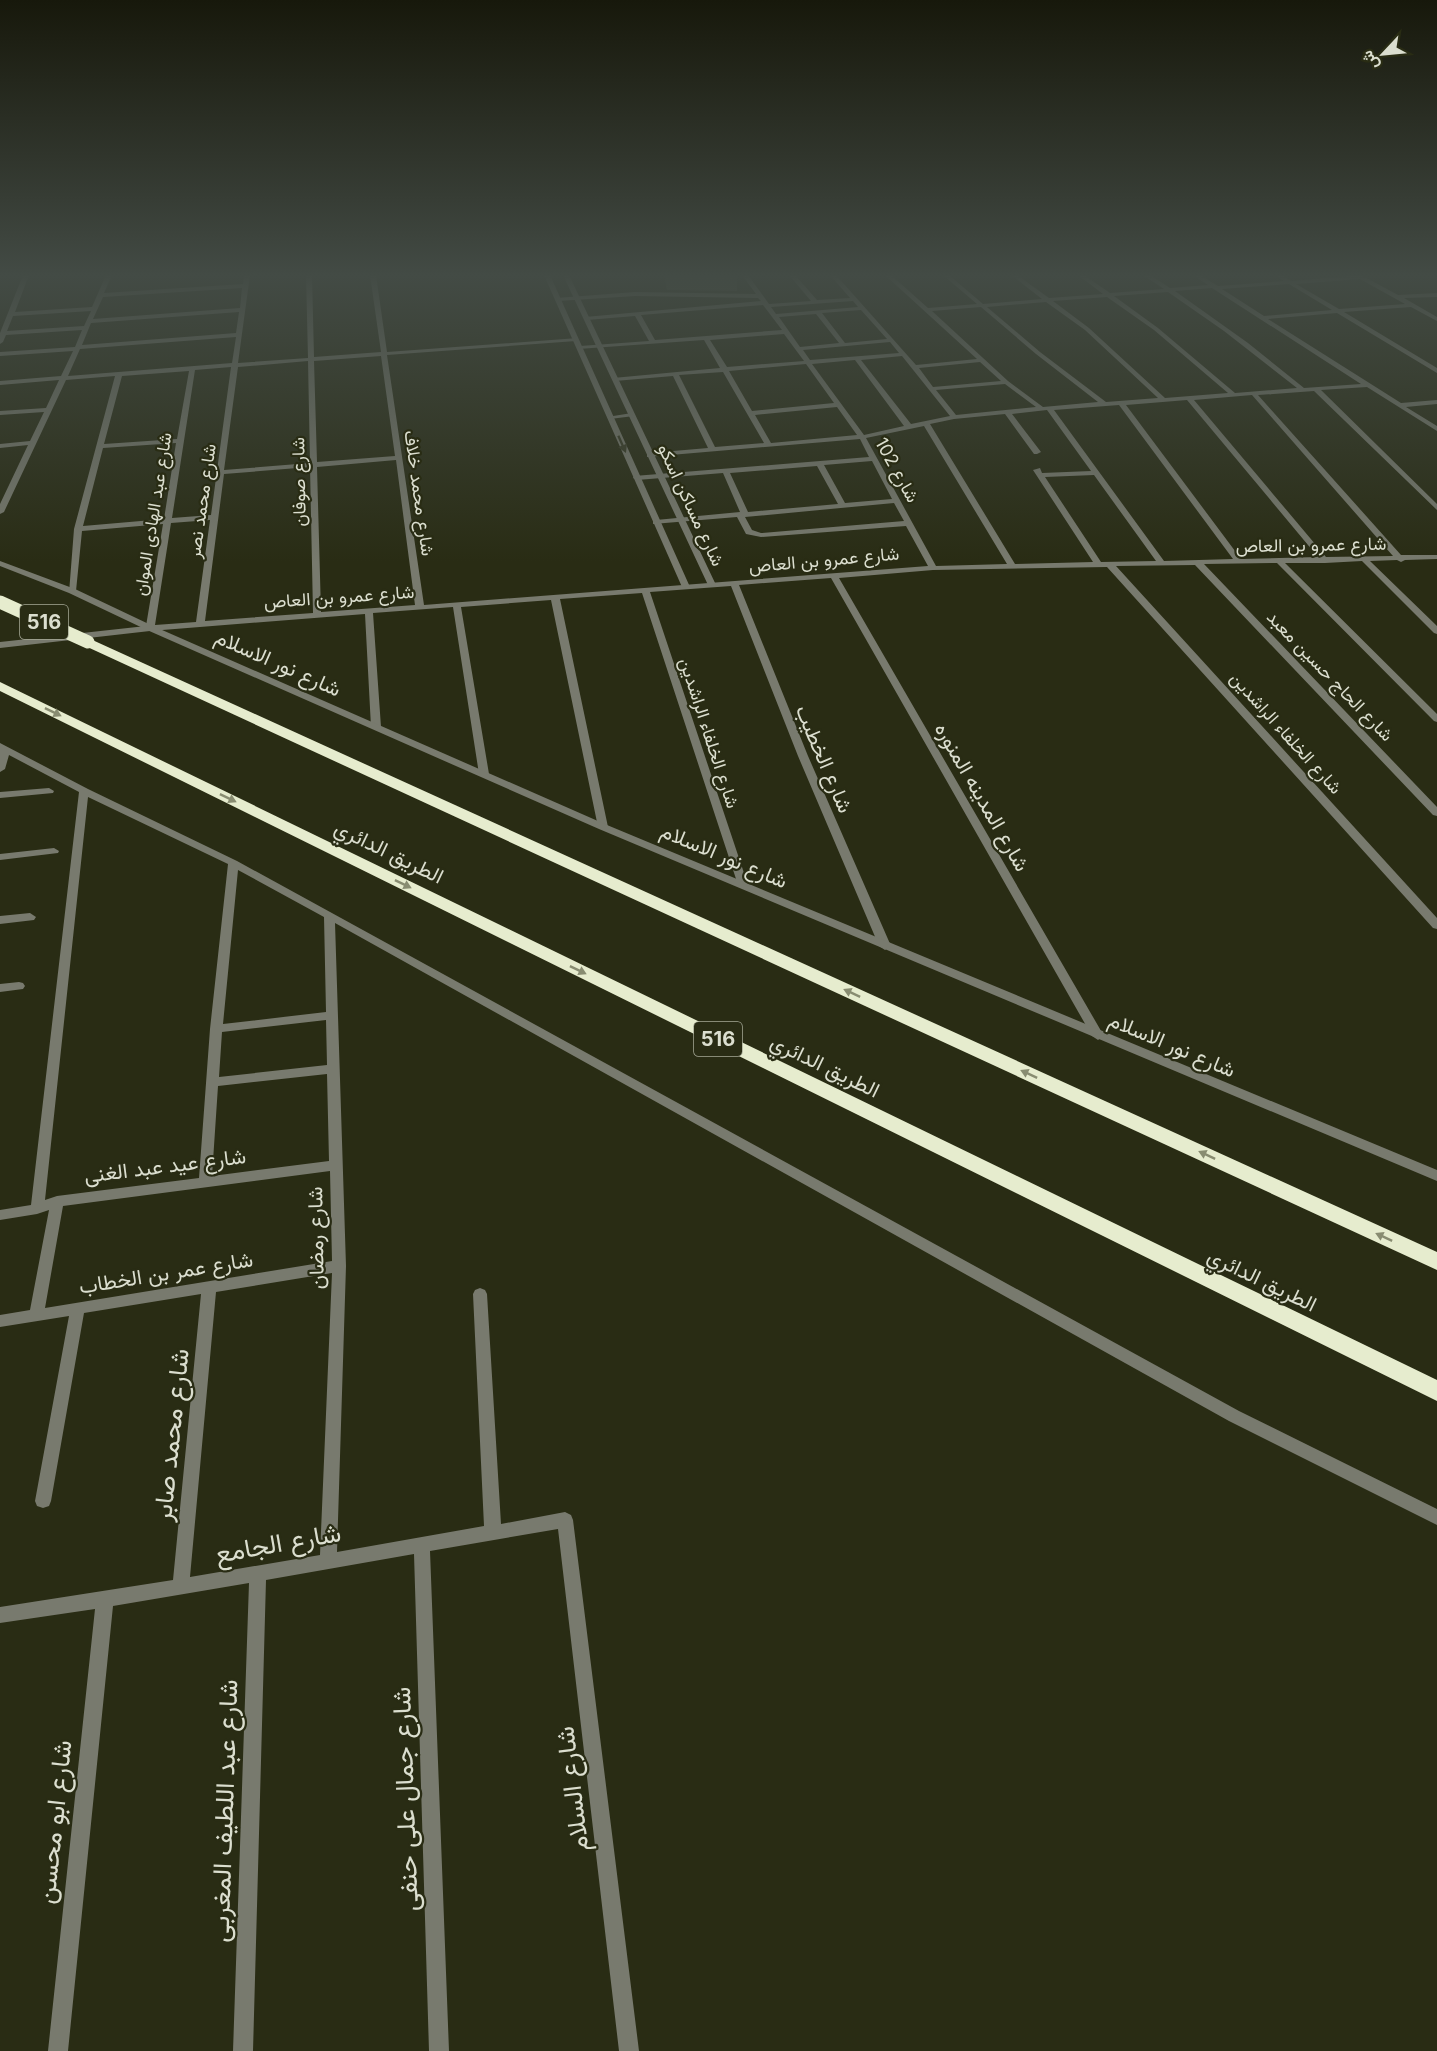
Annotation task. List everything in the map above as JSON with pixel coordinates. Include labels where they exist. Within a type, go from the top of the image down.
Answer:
[{"type":"highway","name":"516","points":[[0,602],[1437,1261]]},
{"type":"highway","name":"الطريق الدائري","points":[[0,686],[1437,1391]]},
{"type":"street","points":[[0,512],[9,482],[31,443],[66,371]]},
{"type":"street","points":[[0,383],[167,371]]},
{"type":"street","name":"شارع عبد الهادى الموان","points":[[150,628],[192,371]]},
{"type":"street","name":"شارع محمد نصر","points":[[200,625],[234,371]]},
{"type":"street","name":"شارع صوفان","points":[[311,371],[317,616]]},
{"type":"street","name":"شارع محمد خلاف","points":[[386,371],[420,608]]},
{"type":"street","name":"شارع مساكن اسكو","points":[[590,371],[686,587]]},
{"type":"street","name":"شارع مساكن اسكو","points":[[611,371],[712,585]]},
{"type":"street","points":[[615,379],[716,371]]},
{"type":"street","points":[[725,371],[769,445]]},
{"type":"street","name":"شارع 102","points":[[813,371],[862,437],[933,568]]},
{"type":"street","points":[[867,371],[909,427]]},
{"type":"street","points":[[916,371],[954,417]]},
{"type":"street","points":[[994,371],[1006,382],[1045,408],[1096,473],[1162,564]]},
{"type":"street","points":[[1062,371],[1104,404]]},
{"type":"street","points":[[1132,371],[1164,400]]},
{"type":"street","points":[[1206,371],[1234,395]]},
{"type":"street","points":[[1280,371],[1303,390]]},
{"type":"street","points":[[1347,371],[1437,429]]},
{"type":"street","points":[[72,591],[78,529],[119,374]]},
{"type":"street","points":[[675,374],[713,450]]},
{"type":"street","points":[[932,389],[1006,382]]},
{"type":"street","points":[[650,455],[862,437],[954,417],[1045,408],[1369,385]]},
{"type":"street","points":[[1316,389],[1437,508]]},
{"type":"street","points":[[1253,393],[1401,560]]},
{"type":"street","points":[[1189,398],[1325,561]]},
{"type":"street","points":[[1401,405],[1437,402]]},
{"type":"street","points":[[1121,403],[1239,562]]},
{"type":"street","points":[[750,412],[838,405]]},
{"type":"street","points":[[0,413],[47,410]]},
{"type":"street","points":[[1007,412],[1037,452]]},
{"type":"street","points":[[610,417],[632,415]]},
{"type":"street","points":[[926,423],[1013,567]]},
{"type":"street","points":[[100,446],[181,441]]},
{"type":"street","points":[[0,446],[31,443]]},
{"type":"street","points":[[221,472],[399,458]]},
{"type":"street","points":[[637,478],[874,459]]},
{"type":"street","points":[[819,463],[843,506]]},
{"type":"street","points":[[726,471],[749,532],[761,535],[909,523]]},
{"type":"street","name":"شارع الخلفاء الراشدين","points":[[1096,473],[1039,473],[1104,565],[1437,924]]},
{"type":"street","points":[[657,522],[897,501]]},
{"type":"street","points":[[78,529],[215,516]]},
{"type":"street","name":"شارع عمرو بن العاص","points":[[0,645],[150,628],[933,568],[1436,559]]},
{"type":"street","points":[[1365,560],[1437,631]]},
{"type":"street","points":[[1280,562],[1437,719]]},
{"type":"street","name":"شارع نور الاسلام","points":[[0,563],[72,591],[150,628],[603,827],[1437,1176]]},
{"type":"street","name":"شارع الحاج حسين معبد","points":[[1198,563],[1437,813]]},
{"type":"street","name":"شارع المدينه المنوره","points":[[834,576],[1098,1036]]},
{"type":"street","name":"شارع الخطيب","points":[[734,584],[803,756],[885,946]]},
{"type":"street","name":"شارع الخلفاء الراشدين","points":[[645,590],[743,885]]},
{"type":"street","points":[[555,597],[603,827]]},
{"type":"street","points":[[458,605],[484,774]]},
{"type":"street","points":[[369,612],[376,727]]},
{"type":"street","points":[[0,769],[3,747],[84,791],[233,863],[1234,1416],[1437,1517]]},
{"type":"street","points":[[0,795],[49,790]]},
{"type":"street","points":[[37,1209],[84,791]]},
{"type":"street","points":[[0,857],[54,851]]},
{"type":"street","points":[[206,1182],[216,1029],[233,863]]},
{"type":"street","name":"شارع رمضان","points":[[328,1560],[339,1266],[329,915]]},
{"type":"street","points":[[0,920],[30,917]]},
{"type":"street","points":[[0,988],[19,986]]},
{"type":"street","points":[[216,1029],[332,1015]]},
{"type":"street","points":[[213,1082],[334,1069]]},
{"type":"street","name":"شارع عيد عبد الغنى","points":[[0,1215],[37,1209],[57,1201],[336,1165]]},
{"type":"street","points":[[36,1316],[57,1201]]},
{"type":"street","name":"شارع عمر بن الخطاب","points":[[0,1321],[339,1266]]},
{"type":"street","name":"شارع محمد صابر","points":[[180,1587],[209,1288]]},
{"type":"street","points":[[480,1294],[493,1533]]},
{"type":"street","points":[[43,1502],[78,1308]]},
{"type":"street","name":"شارع الجامع","points":[[0,1615],[180,1587],[566,1520]]},
{"type":"street","name":"شارع السلام","points":[[566,1520],[629,2051]]},
{"type":"street","name":"شارع جمال على حنفى","points":[[422,1546],[440,2051]]},
{"type":"street","name":"شارع عبد اللطيف المغربى","points":[[243,2051],[258,1573]]},
{"type":"street","name":"شارع ابو محسن","points":[[57,2051],[105,1598]]}]
